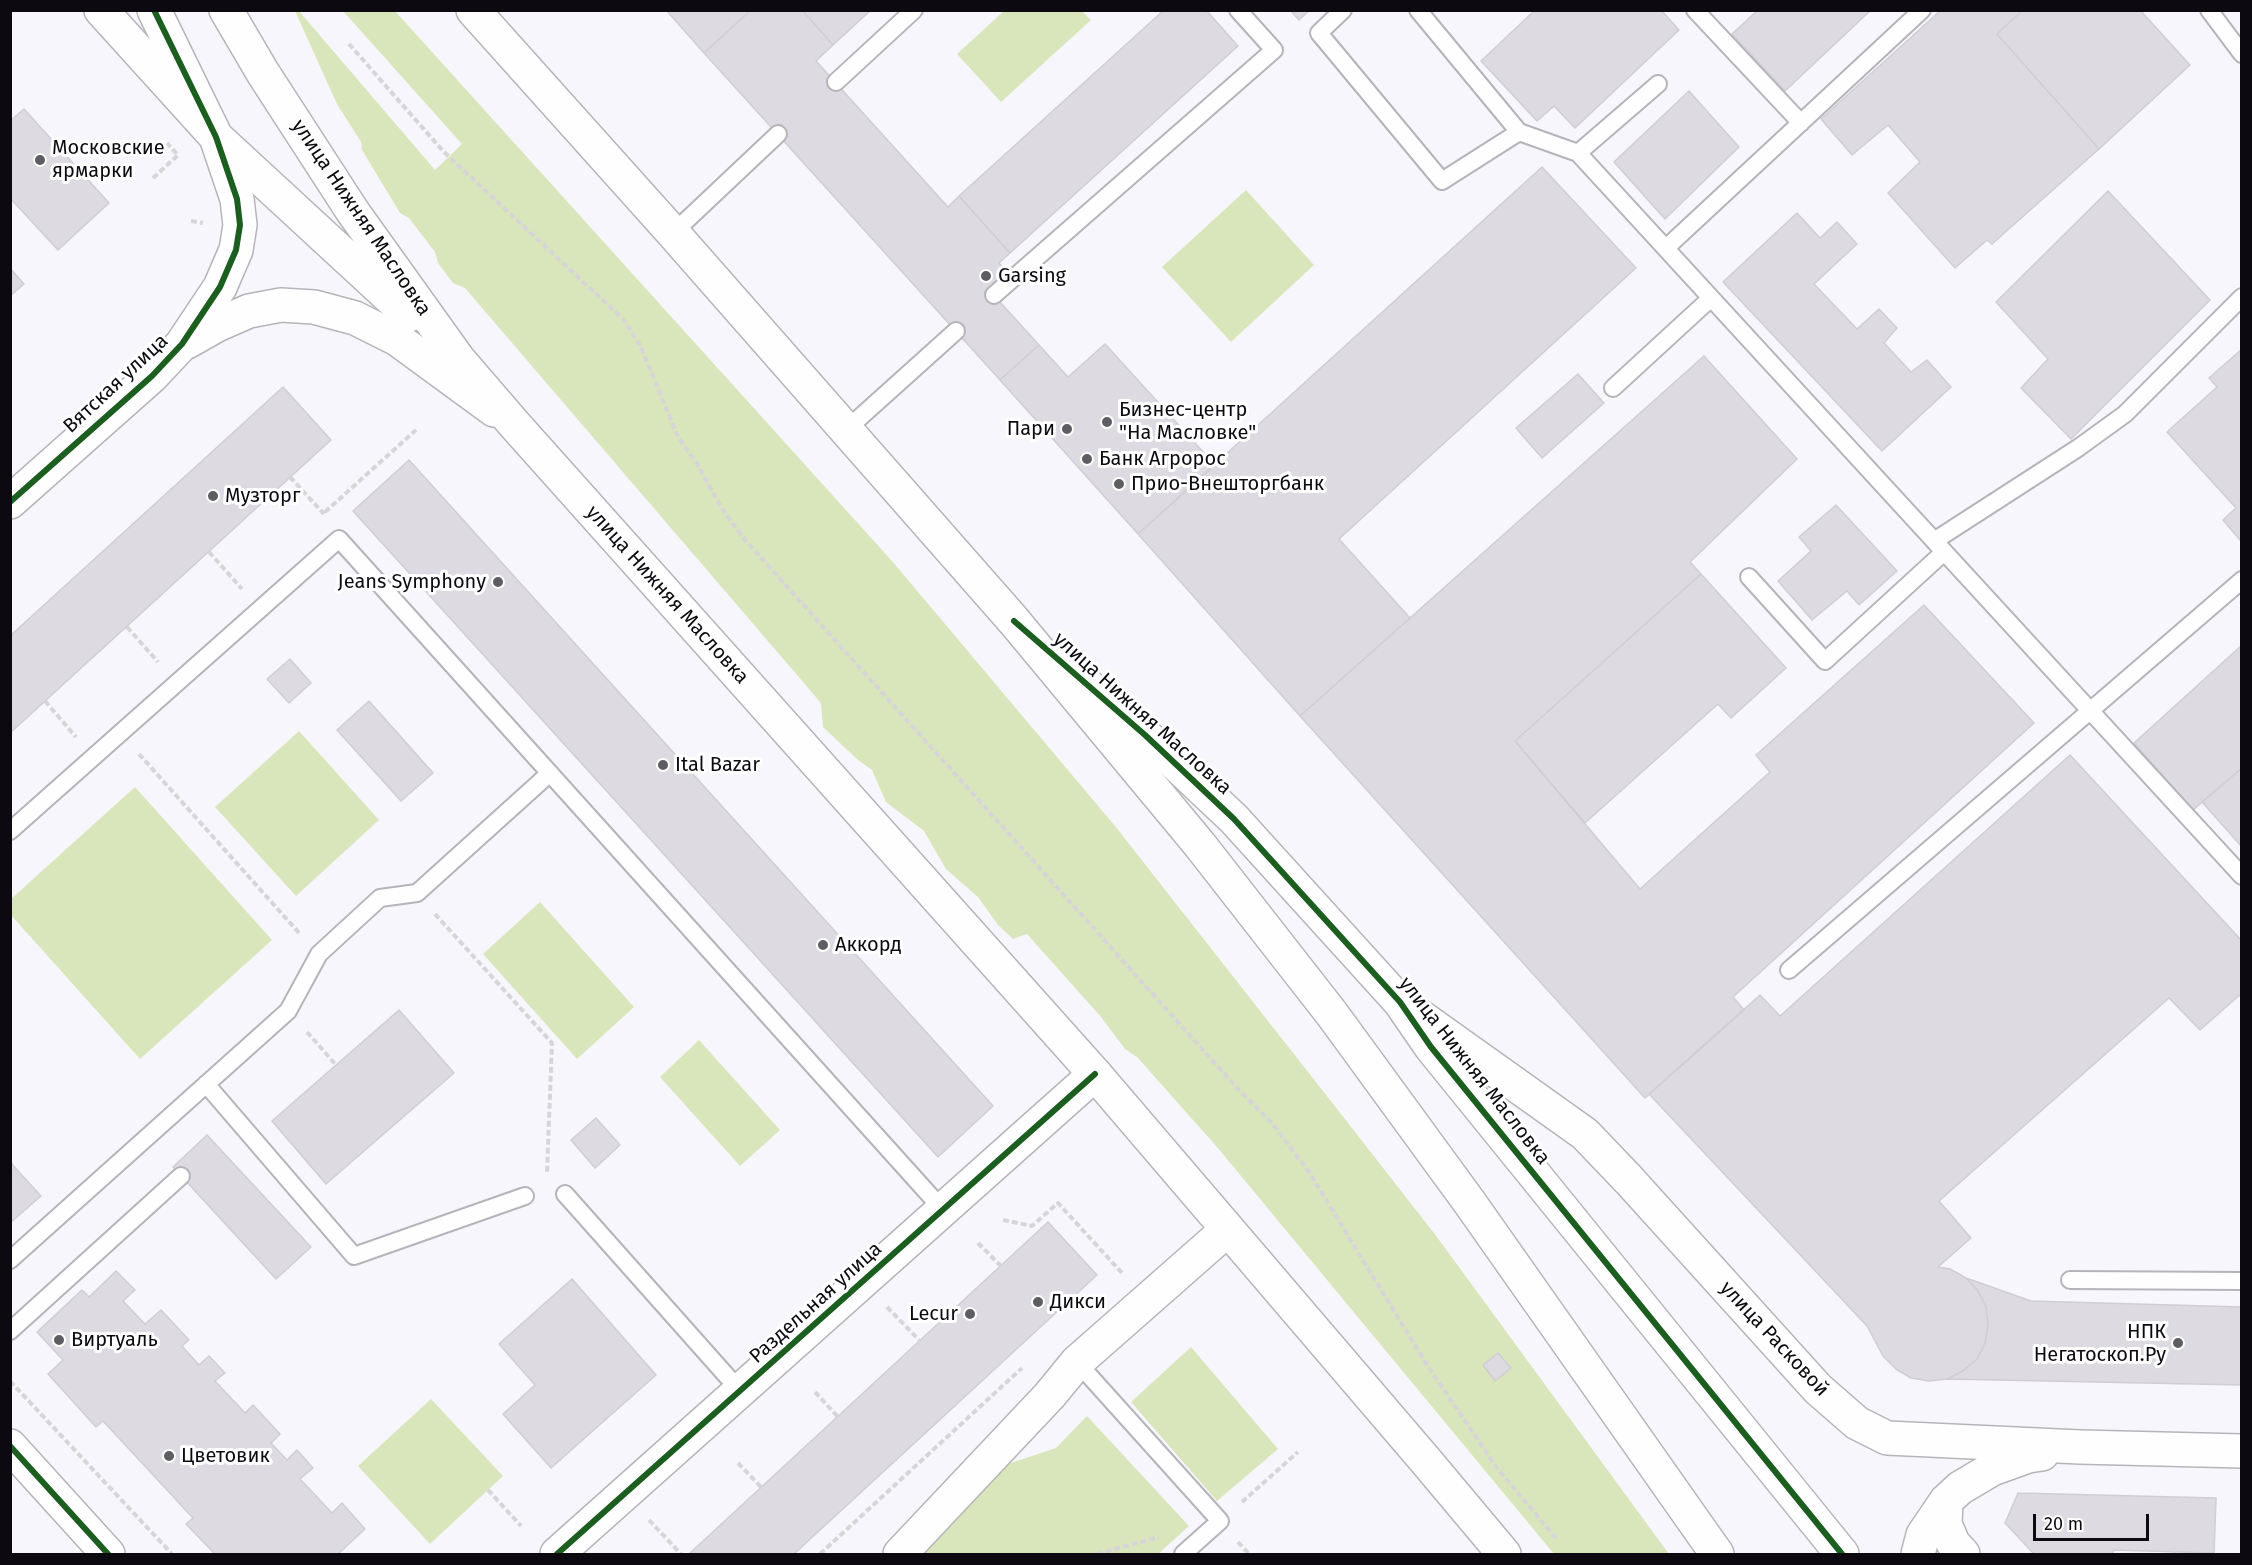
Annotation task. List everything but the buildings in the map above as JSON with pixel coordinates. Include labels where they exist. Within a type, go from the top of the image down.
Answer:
[{"type":"street","points":[[101,10],[216,137],[459,360]]},
{"type":"street","points":[[154,10],[216,137]]},
{"type":"street","name":"улица Нижняя Масловка","points":[[226,10],[263,73],[353,213],[459,360],[1095,1074],[1504,1554]]},
{"type":"street","name":"улица Нижняя Масловка","points":[[473,10],[847,429],[1014,621],[1200,845],[1332,1014],[1470,1203],[1717,1554]]},
{"type":"street","name":"Вятская улица","points":[[10,502],[152,376],[182,344],[220,287],[236,250],[240,225],[237,199],[216,137]]},
{"type":"street","name":"Вятская улица","points":[[182,344],[249,311],[281,305],[314,307],[354,318],[397,339],[515,425]]},
{"type":"street","name":"улица Нижняя Масловка","points":[[1014,621],[1145,735],[1234,819],[1400,1002],[1431,1047],[1842,1554]]},
{"type":"street","name":"улица Расковой","points":[[1400,1002],[1585,1134],[1818,1389],[1857,1422],[1887,1438],[2241,1452]]},
{"type":"street","name":"Раздельная улица","points":[[557,1554],[1095,1074]]},
{"type":"street","points":[[900,1554],[1050,1395],[1077,1362],[1227,1230]]},
{"type":"street","points":[[10,1446],[108,1554]]},
{"type":"street","points":[[1918,1554],[1923,1534],[1946,1501],[1960,1488],[1992,1469],[2028,1456],[2080,1447]]},
{"type":"street","points":[[1946,1501],[1945,1524],[1953,1543],[1963,1554]]},
{"type":"lane","points":[[836,82],[914,10]]},
{"type":"lane","points":[[994,295],[1275,50],[1238,10]]},
{"type":"lane","points":[[1342,10],[1319,33],[1442,181],[1519,132]]},
{"type":"lane","points":[[1418,10],[1519,132],[1578,153],[2241,876]]},
{"type":"lane","points":[[1695,10],[1801,123]]},
{"type":"lane","points":[[1666,248],[1922,10]]},
{"type":"lane","points":[[2209,10],[2241,54]]},
{"type":"lane","points":[[1578,153],[1658,84]]},
{"type":"lane","points":[[673,233],[778,134]]},
{"type":"lane","points":[[1749,577],[1825,661],[1939,546],[2125,414],[2241,297]]},
{"type":"lane","points":[[1613,388],[1711,298]]},
{"type":"lane","points":[[847,429],[956,331]]},
{"type":"lane","points":[[10,831],[339,539],[944,1211]]},
{"type":"lane","points":[[1789,970],[2241,580]]},
{"type":"lane","points":[[10,1260],[288,1011],[319,954],[380,898],[417,893],[550,773]]},
{"type":"lane","points":[[207,1084],[354,1256],[525,1196]]},
{"type":"lane","points":[[10,1331],[181,1176]]},
{"type":"lane","points":[[565,1194],[741,1392]]},
{"type":"lane","points":[[2070,1280],[2241,1281]]},
{"type":"lane","points":[[1077,1362],[1220,1521],[1183,1554]]},
{"type":"path","points":[[348,44],[443,151],[623,319],[640,345],[678,437],[697,464],[724,512],[754,550],[1229,1080],[1272,1123],[1309,1172],[1427,1365],[1497,1468],[1556,1538]]},
{"type":"path","points":[[153,178],[178,155],[166,143]]},
{"type":"path","points":[[324,514],[416,430]]},
{"type":"path","points":[[290,477],[324,514],[339,539]]},
{"type":"path","points":[[209,552],[260,610]]},
{"type":"path","points":[[127,627],[177,683]]},
{"type":"path","points":[[45,701],[94,757]]},
{"type":"path","points":[[121,734],[319,954]]},
{"type":"path","points":[[417,893],[552,1043],[547,1174],[525,1196]]},
{"type":"path","points":[[288,1011],[336,1065]]},
{"type":"path","points":[[1003,1220],[1032,1226],[1058,1203],[1123,1274],[1114,1281]]},
{"type":"path","points":[[978,1243],[1001,1266]]},
{"type":"path","points":[[864,1281],[920,1341]]},
{"type":"path","points":[[820,1554],[1030,1360]]},
{"type":"path","points":[[10,1381],[172,1554]]},
{"type":"path","points":[[814,1392],[838,1417]]},
{"type":"path","points":[[738,1463],[761,1487]]},
{"type":"path","points":[[488,1490],[521,1526]]},
{"type":"path","points":[[626,1493],[681,1554]]},
{"type":"green space","points":[[1005,10],[1082,11],[1091,20],[1001,102],[957,54]]},
{"type":"green space","points":[[295,11],[299,11],[435,170],[462,144],[343,11],[395,11],[892,561],[1115,826],[1312,1077],[1434,1233],[1669,1554],[1554,1554],[1217,1147],[1137,1057],[1125,1049],[1101,1017],[1027,934],[1013,939],[998,925],[978,897],[946,869],[924,831],[886,802],[872,770],[823,727],[821,703],[465,288],[453,283],[438,263],[435,252],[409,218],[400,213],[362,150],[361,142],[337,104]]},
{"type":"green space","points":[[1246,190],[1314,265],[1231,342],[1162,267]]},
{"type":"green space","points":[[299,731],[379,820],[296,896],[215,807]]},
{"type":"green space","points":[[135,787],[272,940],[140,1059],[10,914],[11,899]]},
{"type":"green space","points":[[540,902],[634,1007],[577,1059],[483,954]]},
{"type":"green space","points":[[699,1040],[780,1130],[740,1166],[660,1077]]},
{"type":"green space","points":[[1191,1347],[1278,1449],[1217,1501],[1131,1402]]},
{"type":"green space","points":[[431,1399],[503,1476],[430,1544],[358,1466]]},
{"type":"green space","points":[[1087,1416],[1189,1526],[1158,1554],[908,1554],[1005,1465],[1056,1448]]},
{"type":"cycle path","points":[[10,502],[152,376],[182,344],[220,287],[236,250],[240,225],[237,199],[216,137],[154,10]]},
{"type":"cycle path","points":[[1014,621],[1145,735],[1234,819],[1400,1002],[1431,1047],[1842,1554]]},
{"type":"cycle path","points":[[557,1554],[1095,1074]]},
{"type":"cycle path","points":[[10,1446],[108,1554]]},
{"type":"place","name":"Московские ярмарки","points":[[40,160]]},
{"type":"place","name":"Garsing","points":[[986,276]]},
{"type":"place","name":"Бизнес-центр \"На Масловке\"","points":[[1107,422]]},
{"type":"place","name":"Пари","points":[[1067,429]]},
{"type":"place","name":"Банк Агророс","points":[[1087,459]]},
{"type":"place","name":"Прио-Внешторгбанк","points":[[1119,484]]},
{"type":"place","name":"Музторг","points":[[213,496]]},
{"type":"place","name":"Jeans Symphony","points":[[498,582]]},
{"type":"place","name":"Ital Bazar","points":[[663,765]]},
{"type":"place","name":"Аккорд","points":[[823,945]]},
{"type":"place","name":"Дикси","points":[[1038,1302]]},
{"type":"place","name":"Lecur","points":[[970,1314]]},
{"type":"place","name":"Виртуаль","points":[[59,1340]]},
{"type":"place","name":"НПК Негатоскоп.Ру","points":[[2178,1343]]},
{"type":"place","name":"Цветовик","points":[[169,1456]]}]
